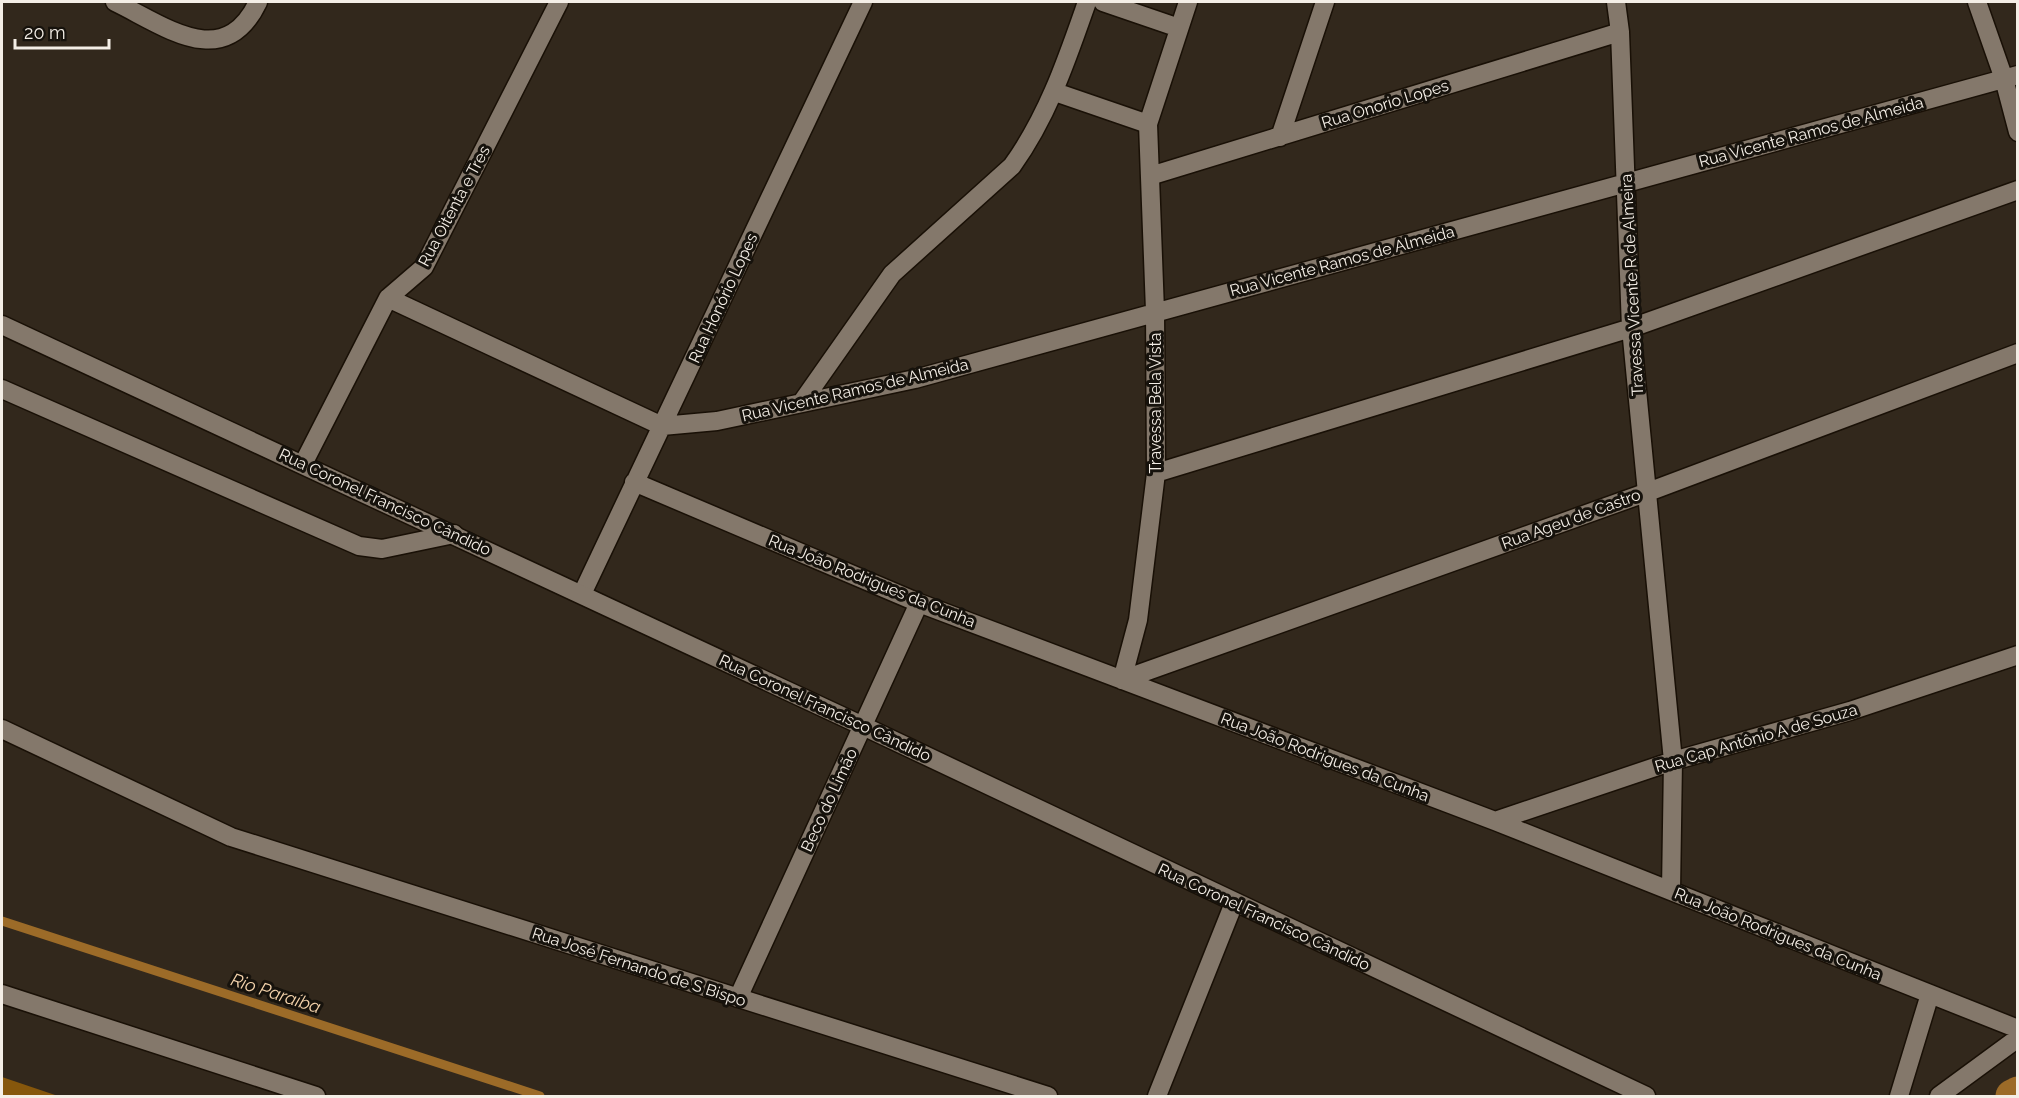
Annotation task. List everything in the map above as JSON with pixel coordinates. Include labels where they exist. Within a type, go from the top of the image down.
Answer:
[{"type":"street","points":[[116,2],[186,36],[207,42],[223,39],[237,29],[258,2]]},
{"type":"street","name":"Rua Oitenta e Tres","points":[[303,464],[388,298],[424,267],[559,2]]},
{"type":"street","name":"Rua Honório Lopes","points":[[582,594],[863,2]]},
{"type":"street","points":[[802,402],[892,274],[1012,166],[1056,92],[1087,2]]},
{"type":"street","points":[[1103,2],[1179,28]]},
{"type":"street","name":"Travessa Bela Vista","points":[[1122,680],[1138,620],[1156,473],[1155,311],[1148,124],[1188,2]]},
{"type":"street","points":[[1280,137],[1325,2]]},
{"type":"street","name":"Travessa Vicente R de Almeira","points":[[1616,2],[1620,32],[1631,328],[1673,761],[1671,891]]},
{"type":"street","points":[[1977,2],[2011,77],[2018,132]]},
{"type":"street","name":"Rua Onorio Lopes","points":[[1150,176],[1620,32]]},
{"type":"street","name":"Rua Vicente Ramos de Almeida","points":[[662,426],[717,421],[915,379],[1155,311],[2011,77]]},
{"type":"street","points":[[1056,92],[1148,124]]},
{"type":"street","points":[[1156,473],[1631,328],[2018,190]]},
{"type":"street","points":[[388,298],[662,426]]},
{"type":"street","name":"Rua Coronel Francisco Cândido","points":[[2,325],[582,594],[1646,1096]]},
{"type":"street","name":"Rua Ageu de Castro","points":[[1122,680],[1648,492],[2018,353]]},
{"type":"street","points":[[2,389],[359,546],[382,549],[454,534]]},
{"type":"street","name":"Rua João Rodrigues da Cunha","points":[[634,482],[919,603],[1495,821],[2018,1029]]},
{"type":"street","name":"Beco do Limão","points":[[738,998],[919,603]]},
{"type":"street","name":"Rua Cap Antônio A de Souza","points":[[1495,821],[1673,761],[1850,711],[2018,655]]},
{"type":"street","name":"Rua José Fernando de S Bispo","points":[[2,729],[231,837],[1048,1096]]},
{"type":"street","points":[[1157,1096],[1234,903]]},
{"type":"street","points":[[2,994],[316,1096]]},
{"type":"street","points":[[1899,1096],[1930,994]]},
{"type":"street","points":[[1939,1096],[2018,1038]]},
{"type":"shaded area","points":[[2,1077],[58,1096],[2,1096]]},
{"type":"waterway","name":"Rio Paraíba","points":[[2,921],[540,1096]]},
{"type":"waterway","points":[[2012,1096],[2018,1093]]}]
